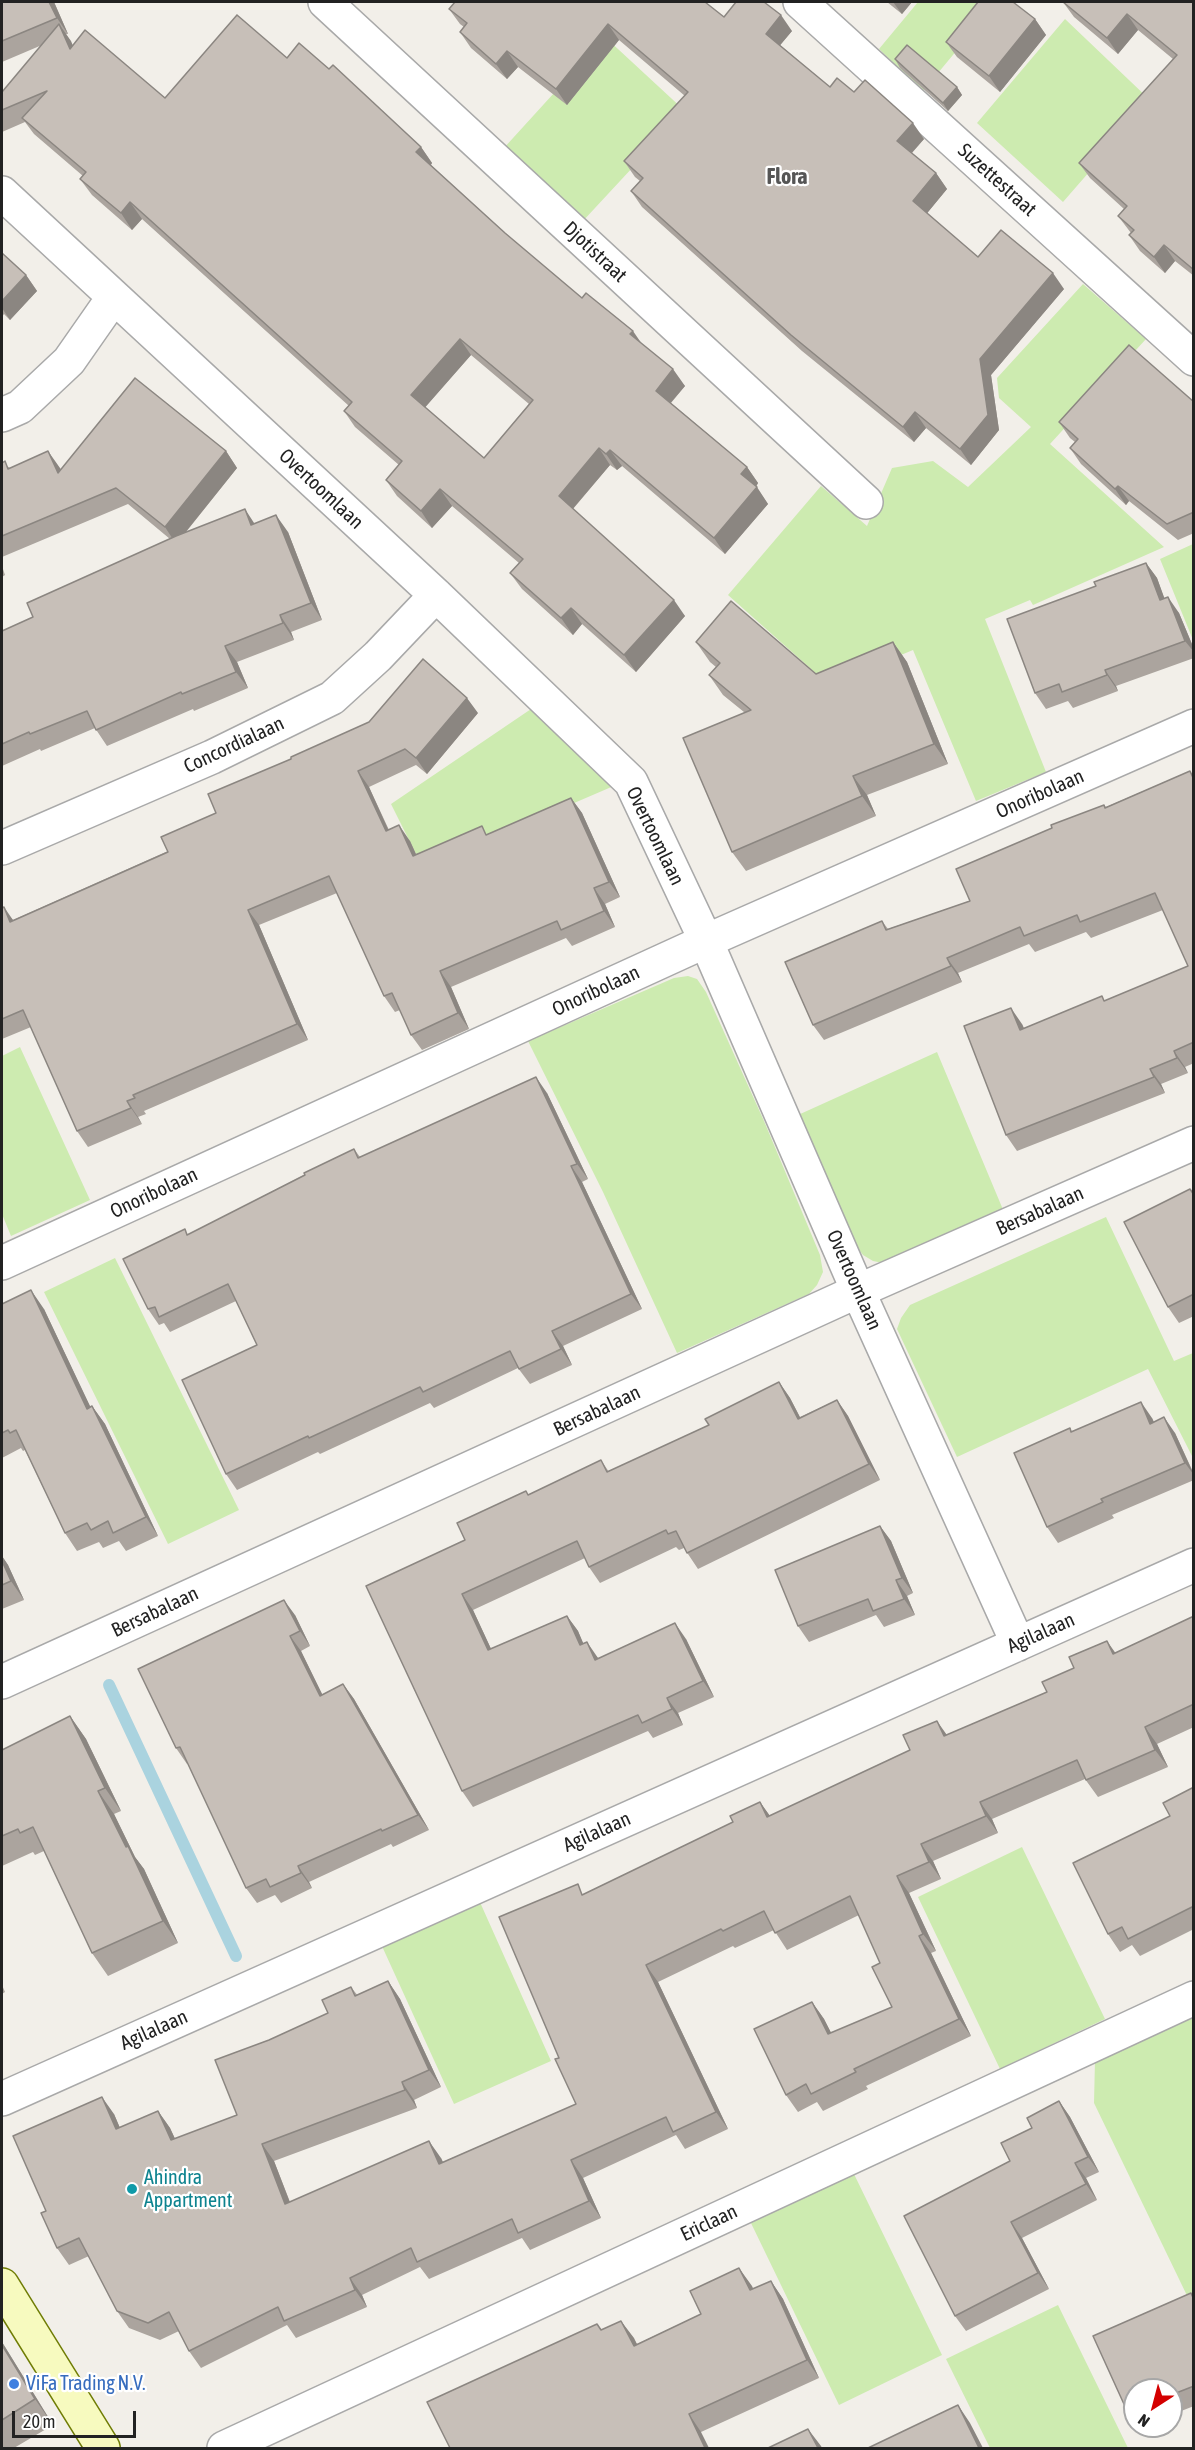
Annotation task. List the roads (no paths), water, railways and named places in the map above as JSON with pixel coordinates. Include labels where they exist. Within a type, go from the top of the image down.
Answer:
[{"type":"street","name":"Djotistraat","points":[[325,2],[866,502]]},
{"type":"street","name":"Suzettestraat","points":[[801,2],[1194,359]]},
{"type":"street","name":"Overtoomlaan","points":[[2,193],[436,595],[631,782],[706,941],[858,1291],[1018,1644]]},
{"type":"street","points":[[2,415],[20,406],[69,361],[114,297]]},
{"type":"street","name":"Concordialaan","points":[[2,848],[212,757],[332,698],[378,657],[436,595]]},
{"type":"street","name":"Onoribolaan","points":[[2,1263],[706,941],[1194,726]]},
{"type":"street","name":"Bersabalaan","points":[[2,1682],[858,1291],[1194,1143]]},
{"type":"street","name":"Agilalaan","points":[[2,2098],[1194,1565]]},
{"type":"street","name":"Ericlaan","points":[[224,2448],[1194,1998]]},
{"type":"street","points":[[2,2285],[103,2448]]},
{"type":"waterway","points":[[109,1685],[236,1956]]},
{"type":"place","name":"Ahindra Appartment","points":[[132,2189]]},
{"type":"place","name":"ViFa Trading N.V.","points":[[14,2384]]},
{"type":"district","name":"Flora","points":[[787,177]]}]
